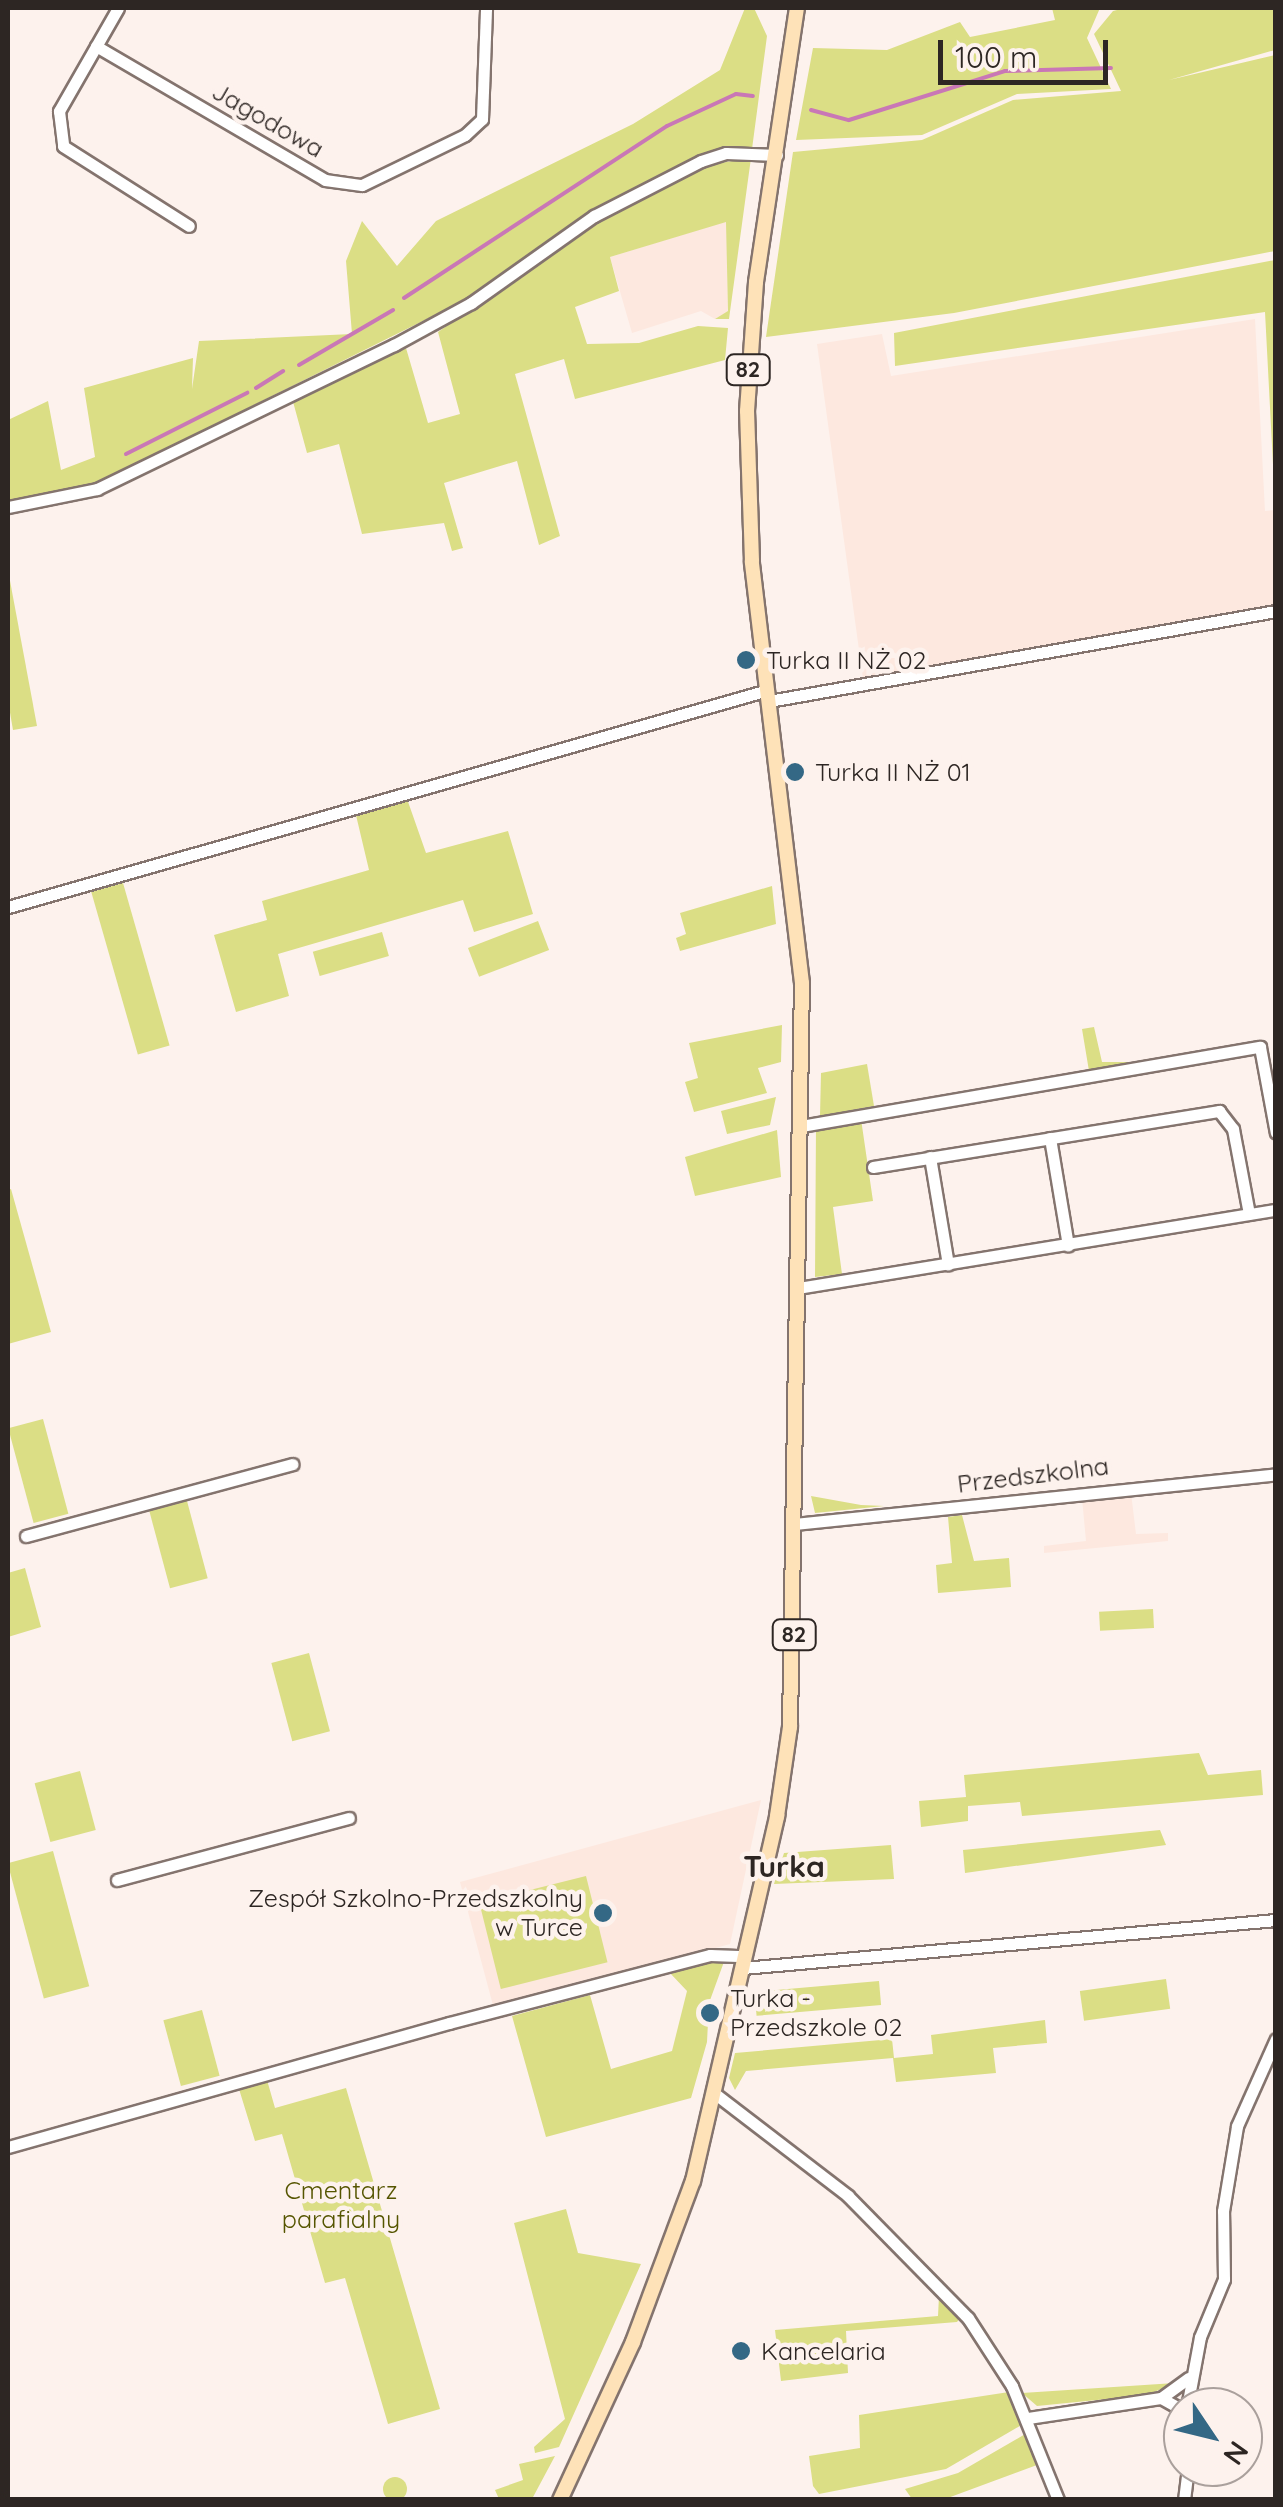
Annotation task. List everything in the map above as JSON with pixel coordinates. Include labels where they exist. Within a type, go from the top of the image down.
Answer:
[{"type":"main road","name":"82","points":[[560,2500],[670,2249],[714,2093],[789,1738],[800,1126],[798,926],[749,523],[747,411],[755,296],[797,8]]},
{"type":"street","points":[[118,8],[59,111],[63,146],[189,226]]},
{"type":"street","name":"Jagodowa","points":[[96,46],[325,180],[362,184],[465,135],[482,119],[486,8]]},
{"type":"street","points":[[8,507],[97,489],[394,345],[471,303],[548,243],[700,161],[726,153],[776,155]]},
{"type":"street","points":[[8,907],[769,696],[1276,611]]},
{"type":"street","points":[[800,1126],[1260,1047],[1276,1133]]},
{"type":"street","points":[[873,1167],[1219,1112],[1237,1144],[1249,1214]]},
{"type":"street","points":[[1050,1138],[1068,1244]]},
{"type":"street","points":[[930,1157],[948,1264]]},
{"type":"street","points":[[798,1288],[1276,1210]]},
{"type":"street","points":[[26,1536],[292,1464]]},
{"type":"street","name":"Przedszkolna","points":[[795,1524],[1276,1474]]},
{"type":"street","points":[[117,1880],[349,1818]]},
{"type":"street","points":[[8,2147],[710,1955],[744,1962],[1276,1920]]},
{"type":"street","points":[[1188,2387],[1224,2279],[1223,2210],[1235,2135],[1276,2040]]},
{"type":"street","points":[[714,2093],[876,2222],[972,2322],[1028,2418],[1058,2500]]},
{"type":"street","points":[[1028,2418],[1162,2398],[1189,2378]]},
{"type":"shaded area","points":[[727,221],[728,312],[715,319],[701,311],[632,333],[610,257]]},
{"type":"shaded area","points":[[1255,319],[1265,511],[1275,510],[1275,611],[863,679],[817,344],[882,334],[891,376]]},
{"type":"shaded area","points":[[1131,1493],[1136,1534],[1168,1533],[1168,1541],[1044,1553],[1044,1546],[1086,1541],[1082,1498]]},
{"type":"shaded area","name":"Zespół Szkolno-Przedszkolny w Turce","points":[[761,1800],[730,1944],[494,2009],[460,1882]]},
{"type":"green space","points":[[745,8],[754,8],[767,36],[752,149],[713,150],[557,234],[471,297],[99,482],[8,502],[8,420],[48,401],[61,470],[95,457],[84,388],[193,358],[192,389],[199,341],[352,334],[346,261],[362,221],[397,266],[436,221],[633,124],[720,70]]},
{"type":"green space","points":[[1052,8],[1100,8],[1087,38],[1111,89],[1017,94],[922,135],[796,140],[813,48],[887,50],[960,22],[970,37],[1055,20]]},
{"type":"green space","points":[[1275,8],[1275,50],[1169,80],[1275,55],[1275,251],[954,313],[766,337],[793,152],[922,140],[1013,100],[1121,91],[1094,34],[1113,11]]},
{"type":"green space","points":[[751,158],[729,319],[715,319],[728,311],[726,222],[610,257],[619,291],[575,307],[587,344],[639,343],[698,326],[728,328],[725,360],[575,399],[564,359],[515,374],[560,536],[539,545],[517,461],[444,483],[463,548],[452,551],[444,523],[362,534],[339,444],[307,453],[292,398],[406,348],[428,423],[460,414],[438,332],[589,227],[708,165]]},
{"type":"green space","points":[[1275,260],[1275,503],[1265,312],[895,366],[894,333]]},
{"type":"green space","points":[[8,570],[37,726],[13,730],[8,701]]},
{"type":"green space","points":[[406,796],[426,853],[508,831],[533,914],[474,932],[463,900],[278,954],[289,996],[236,1012],[214,935],[267,920],[262,901],[369,870],[355,811]]},
{"type":"green space","points":[[123,883],[170,1045],[138,1055],[91,892]]},
{"type":"green space","points":[[772,886],[776,924],[680,951],[676,938],[686,934],[680,913]]},
{"type":"green space","points":[[538,921],[549,950],[479,977],[468,948]]},
{"type":"green space","points":[[382,932],[389,956],[320,976],[313,952]]},
{"type":"green space","points":[[782,1025],[781,1062],[758,1068],[767,1093],[694,1112],[685,1082],[698,1078],[689,1043]]},
{"type":"green space","points":[[1094,1027],[1102,1062],[1143,1062],[1089,1071],[1082,1029]]},
{"type":"green space","points":[[867,1064],[874,1106],[820,1116],[821,1073]]},
{"type":"green space","points":[[776,1097],[770,1125],[727,1134],[721,1111]]},
{"type":"green space","points":[[861,1119],[873,1201],[833,1207],[842,1274],[815,1277],[816,1126]]},
{"type":"green space","points":[[777,1130],[781,1177],[695,1196],[685,1157]]},
{"type":"green space","points":[[11,1189],[51,1332],[8,1344],[8,1190]]},
{"type":"green space","points":[[43,1419],[68,1514],[34,1523],[8,1428]]},
{"type":"green space","points":[[811,1496],[861,1505],[884,1506],[815,1513]]},
{"type":"green space","points":[[187,1501],[208,1578],[170,1588],[149,1511]]},
{"type":"green space","points":[[962,1515],[974,1561],[1009,1558],[1011,1587],[938,1593],[936,1565],[952,1563],[948,1517]]},
{"type":"green space","points":[[25,1568],[41,1627],[8,1637],[8,1573]]},
{"type":"green space","points":[[1153,1609],[1154,1628],[1100,1631],[1099,1612]]},
{"type":"green space","points":[[309,1653],[330,1731],[292,1741],[271,1663]]},
{"type":"green space","points":[[1199,1753],[1208,1775],[1261,1770],[1263,1795],[1022,1816],[1020,1802],[968,1806],[968,1821],[921,1827],[919,1801],[966,1797],[964,1775]]},
{"type":"green space","points":[[80,1771],[96,1830],[50,1842],[35,1783]]},
{"type":"green space","points":[[1160,1830],[1166,1845],[965,1873],[963,1850]]},
{"type":"green space","points":[[891,1845],[894,1879],[774,1884],[784,1853]]},
{"type":"green space","points":[[53,1851],[89,1986],[44,1998],[8,1863]]},
{"type":"green space","points":[[586,1876],[608,1962],[501,1989],[479,1903]]},
{"type":"green space","points":[[725,1959],[709,2003],[707,2042],[691,2098],[546,2137],[512,2016],[590,1995],[611,2069],[672,2051],[687,1991],[670,1973]]},
{"type":"green space","points":[[1166,1979],[1170,2009],[1084,2021],[1080,1991]]},
{"type":"green space","points":[[879,1981],[881,2005],[757,2016],[754,1992]]},
{"type":"green space","points":[[202,2010],[220,2076],[181,2086],[163,2020]]},
{"type":"green space","points":[[1045,2020],[1047,2043],[993,2048],[996,2073],[896,2082],[893,2058],[746,2071],[735,2090],[729,2078],[735,2053],[892,2039],[894,2058],[933,2054],[931,2035]]},
{"type":"green space","name":"Cmentarz parafialny","points":[[267,2080],[275,2108],[346,2088],[440,2409],[388,2424],[345,2278],[325,2283],[282,2134],[255,2141],[239,2089]]},
{"type":"green space","points":[[566,2209],[578,2253],[641,2264],[559,2447],[535,2453],[534,2447],[565,2419],[514,2223]]},
{"type":"green space","points":[[939,2296],[961,2317],[957,2322],[846,2331],[848,2373],[781,2381],[775,2330],[938,2316]]},
{"type":"green space","points":[[1175,2383],[1147,2395],[1037,2406],[1022,2393]]},
{"type":"green space","points":[[1009,2392],[1025,2423],[946,2469],[819,2494],[813,2486],[809,2456],[860,2448],[859,2415]]},
{"type":"green space","points":[[1027,2433],[1037,2465],[945,2499],[912,2499],[905,2489],[958,2473]]},
{"type":"green space","points":[[555,2456],[532,2499],[499,2499],[495,2490],[523,2480],[519,2464]]},
{"type":"green space","points":[[395,2477],[407,2489],[395,2501],[383,2489]]},
{"type":"waterway","points":[[811,110],[849,120],[1005,71],[1111,68]]},
{"type":"waterway","points":[[404,298],[667,126],[736,94],[753,96]]},
{"type":"waterway","points":[[299,365],[393,310]]},
{"type":"waterway","points":[[256,388],[283,371]]},
{"type":"waterway","points":[[126,454],[247,393]]},
{"type":"place","name":"Turka II NŻ 02","points":[[746,660]]},
{"type":"place","name":"Turka II NŻ 01","points":[[795,772]]},
{"type":"place","name":"Zespół Szkolno-Przedszkolny w Turce","points":[[603,1913]]},
{"type":"place","name":"Turka - Przedszkole 02","points":[[710,2013]]},
{"type":"place","name":"Kancelaria","points":[[741,2351]]},
{"type":"district","name":"Turka","points":[[784,1866]]}]
